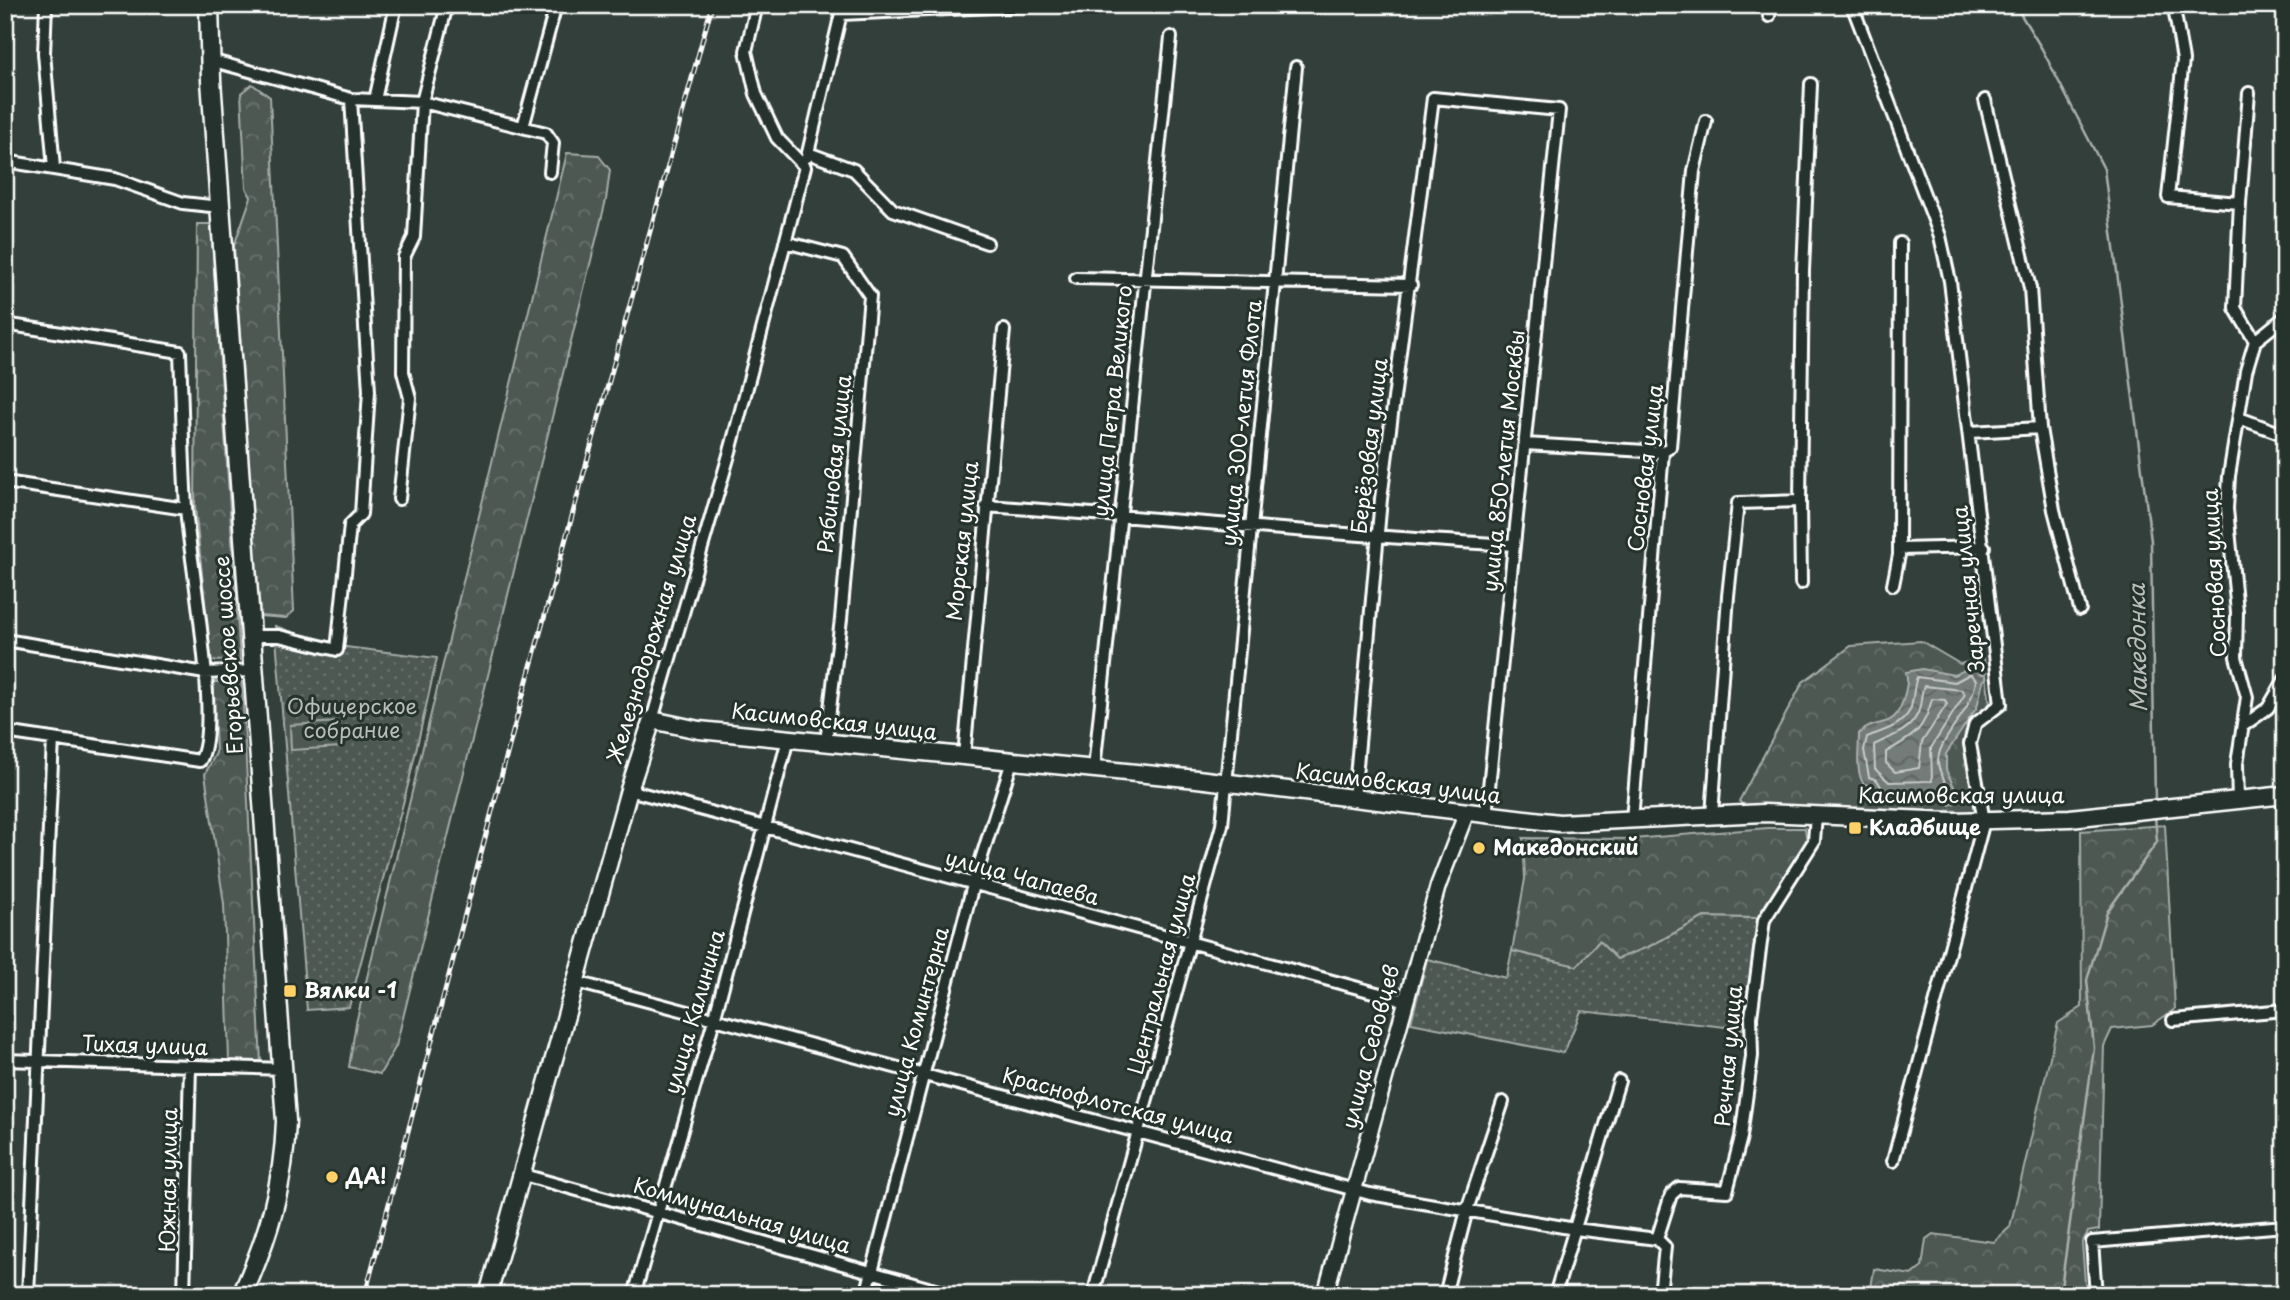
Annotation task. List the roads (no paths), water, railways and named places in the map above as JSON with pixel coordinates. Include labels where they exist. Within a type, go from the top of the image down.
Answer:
[{"type":"main road","name":"Егорьевское шоссе","points":[[209,5],[220,206],[286,1121],[281,1183],[269,1230],[242,1295]]},
{"type":"main road","name":"Касимовская улица","points":[[652,720],[699,730],[1227,783],[1466,814],[1559,823],[1712,815],[1984,821],[2141,813],[2285,795]]},
{"type":"main road","name":"Железнодорожная улица","points":[[488,1295],[629,790],[652,720]]},
{"type":"street","points":[[46,5],[44,53],[54,168]]},
{"type":"street","points":[[375,100],[396,5]]},
{"type":"street","points":[[399,499],[410,398],[403,372],[404,257],[414,237],[422,102],[447,5]]},
{"type":"street","points":[[523,127],[555,5]]},
{"type":"street","points":[[757,5],[746,51],[756,94],[777,138],[805,167]]},
{"type":"street","points":[[842,10],[1034,5]]},
{"type":"street","name":"Заречная улица","points":[[1852,5],[1940,236],[1950,281],[2001,704],[1975,724],[1970,744],[1984,821],[1893,1161]]},
{"type":"street","points":[[2178,5],[2174,8],[2183,60],[2168,197],[2240,202]]},
{"type":"street","name":"Железнодорожная улица","points":[[652,720],[785,242],[842,10]]},
{"type":"street","name":"улица Петра Великого","points":[[1094,769],[1171,37]]},
{"type":"street","points":[[210,60],[351,99],[422,102],[546,133],[553,143],[550,172]]},
{"type":"street","name":"улица 300-летия Флота","points":[[1227,783],[1296,67]]},
{"type":"street","points":[[1801,583],[1803,271],[1811,84]]},
{"type":"street","points":[[2249,93],[2235,308],[2255,341],[2285,317]]},
{"type":"street","name":"Берёзовая улица","points":[[1354,799],[1377,538],[1433,98],[1559,110]]},
{"type":"street","points":[[250,636],[279,636],[337,650],[350,525],[361,514],[369,391],[351,99]]},
{"type":"street","points":[[1985,100],[2030,288],[2040,428],[2054,510],[2080,609]]},
{"type":"street","name":"улица 850-летия Москвы","points":[[1486,816],[1559,110]]},
{"type":"street","name":"Сосновая улица","points":[[1632,820],[1664,452],[1670,447],[1694,171],[1706,121]]},
{"type":"street","points":[[808,153],[854,170],[893,211],[988,243]]},
{"type":"street","points":[[5,161],[124,181],[183,203],[220,206]]},
{"type":"street","name":"Рябиновая улица","points":[[785,242],[843,257],[870,296],[841,619],[826,742]]},
{"type":"street","points":[[1893,585],[1899,549],[1900,243]]},
{"type":"street","points":[[1076,278],[1411,285]]},
{"type":"street","points":[[5,324],[180,352],[186,509],[205,673],[207,749],[200,761],[5,732]]},
{"type":"street","name":"Морская улица","points":[[964,756],[1004,330]]},
{"type":"street","name":"Сосновая улица","points":[[2238,801],[2237,764],[2247,697],[2236,657],[2235,582],[2227,509],[2229,476],[2246,371],[2255,341]]},
{"type":"street","points":[[2239,418],[2285,435]]},
{"type":"street","points":[[1970,432],[2040,428]]},
{"type":"street","points":[[1525,444],[1664,452]]},
{"type":"street","points":[[5,482],[186,509]]},
{"type":"street","points":[[1712,815],[1728,596],[1738,503],[1800,501]]},
{"type":"street","points":[[986,506],[1377,538],[1514,545]]},
{"type":"street","points":[[1899,549],[1984,547]]},
{"type":"street","points":[[5,640],[205,673],[253,671]]},
{"type":"street","points":[[2243,726],[2268,708],[2285,679]]},
{"type":"street","points":[[28,1295],[53,739]]},
{"type":"street","name":"улица Калинина","points":[[634,1295],[768,826],[788,739]]},
{"type":"street","name":"улица Коминтерна","points":[[866,1295],[973,885],[1012,761]]},
{"type":"street","name":"Центральная улица","points":[[1093,1295],[1222,827],[1227,783]]},
{"type":"street","name":"улица Чапаева","points":[[629,790],[1406,1001]]},
{"type":"street","name":"улица Седовцев","points":[[1325,1295],[1438,886],[1466,814]]},
{"type":"street","name":"Речная улица","points":[[1660,1295],[1665,1247],[1657,1240],[1671,1195],[1679,1188],[1727,1191],[1741,1137],[1752,1056],[1751,1017],[1764,920],[1814,841],[1816,816]]},
{"type":"street","name":"Краснофлотская улица","points":[[576,982],[1354,1189],[1576,1229],[1657,1240]]},
{"type":"street","points":[[2173,1020],[2285,1010]]},
{"type":"street","name":"Тихая улица","points":[[5,1060],[284,1069]]},
{"type":"street","name":"Южная улица","points":[[184,1295],[190,1066]]},
{"type":"street","points":[[1555,1295],[1619,1081]]},
{"type":"street","points":[[1445,1295],[1466,1210],[1503,1102]]},
{"type":"street","name":"Коммунальная улица","points":[[520,1174],[953,1295]]},
{"type":"street","points":[[2096,1295],[2092,1241],[2285,1226]]},
{"type":"water","points":[[1979,664],[1980,673],[1986,675],[1986,679],[1983,681],[1977,707],[1946,754],[1946,770],[1961,801],[1950,805],[1933,798],[1876,796],[1872,786],[1864,784],[1859,773],[1859,734],[1866,728],[1891,720],[1896,715],[1905,693],[1906,672],[1922,669],[1954,675]]},
{"type":"waterway","name":"Македонка","points":[[2015,5],[2042,49],[2104,169],[2151,541],[2155,802]]},
{"type":"waterway","name":"Македонка","points":[[2060,1295],[2094,1048],[2087,980],[2107,912],[2157,842],[2155,816]]},
{"type":"railway","points":[[365,1295],[511,739],[712,5]]},
{"type":"place","name":"Кладбище","points":[[1855,828]]},
{"type":"place","name":"Македонский","points":[[1479,848]]},
{"type":"place","name":"Вялки -1","points":[[290,991]]},
{"type":"place","name":"ДА!","points":[[332,1177]]},
{"type":"park label","name":"Офицерское собрание","points":[[352,719]]}]
